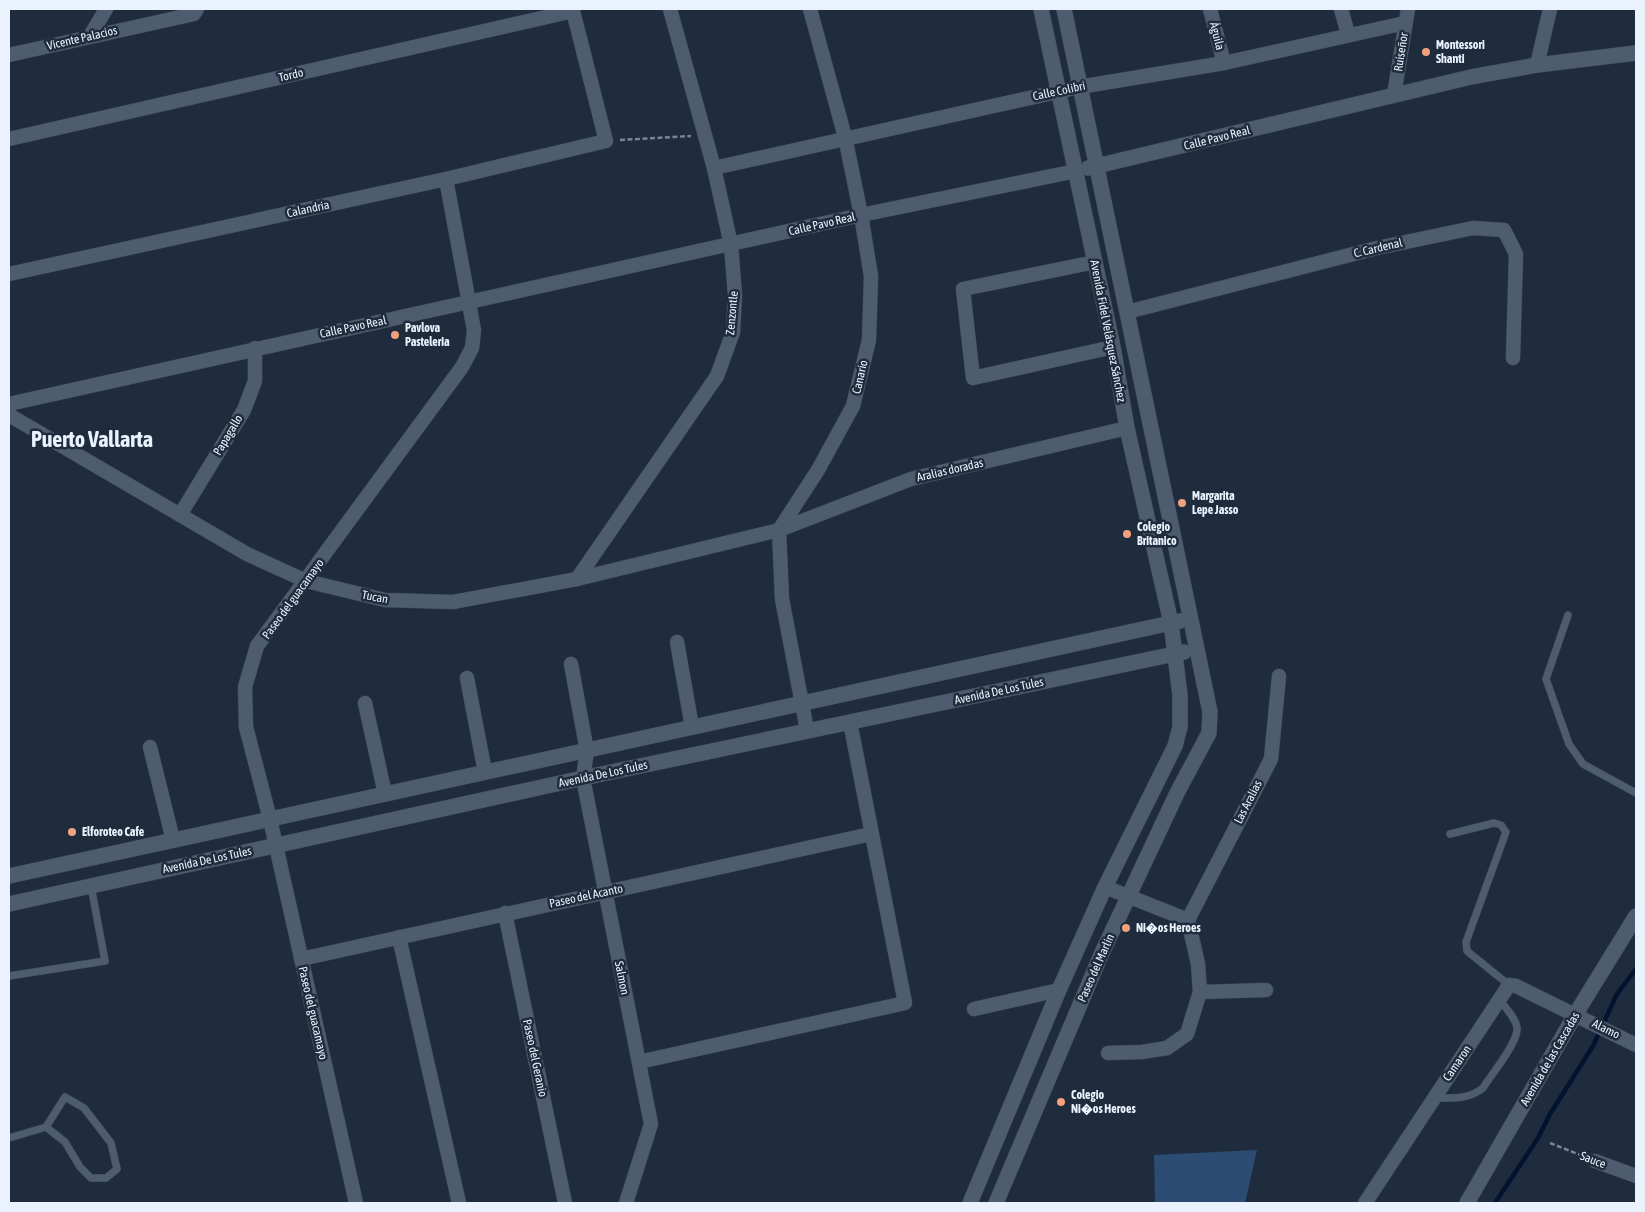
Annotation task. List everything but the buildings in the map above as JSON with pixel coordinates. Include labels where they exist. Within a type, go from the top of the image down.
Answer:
[{"type":"street","points":[[90,36],[106,9]]},
{"type":"street","points":[[156,22],[164,9]]},
{"type":"street","name":"Vicente Palacios","points":[[9,55],[194,14],[197,9]]},
{"type":"street","name":"Zenzontle","points":[[577,579],[717,376],[733,332],[735,295],[731,245],[714,168],[670,9]]},
{"type":"street","name":"Canario","points":[[779,530],[818,470],[853,406],[869,340],[871,276],[861,215],[845,137],[810,9]]},
{"type":"street","name":"Avenida Fidel Velásquez Sánchez","points":[[1041,9],[1113,347],[1127,428],[1171,623],[1176,654]]},
{"type":"street","name":"Avenida Fidel Velásquez Sánchez","points":[[1064,9],[1198,650]]},
{"type":"street","name":"Águila","points":[[1210,9],[1224,63]]},
{"type":"street","points":[[1341,9],[1348,34]]},
{"type":"street","points":[[1537,65],[1550,9]]},
{"type":"street","name":"Tordo","points":[[9,139],[573,10],[606,141]]},
{"type":"street","name":"Calle Colibri","points":[[714,168],[845,137],[1058,91],[1224,63],[1348,34],[1406,16]]},
{"type":"street","name":"Ruiseñor","points":[[1394,95],[1406,16]]},
{"type":"street","name":"Calle Pavo Real","points":[[9,404],[861,215],[1096,167],[1394,95],[1537,65],[1636,53]]},
{"type":"street","name":"Calandria","points":[[9,274],[446,179],[606,141]]},
{"type":"street","name":"Paseo del guacamayo","points":[[356,1203],[270,819],[246,727],[245,687],[258,646],[462,367],[472,348],[474,330],[470,301],[446,179]]},
{"type":"street","name":"C. Cardenal","points":[[1127,312],[1377,248],[1473,228],[1504,230],[1516,254],[1513,358]]},
{"type":"street","points":[[1095,262],[963,289],[974,378],[1113,347]]},
{"type":"street","name":"Papagallo","points":[[180,515],[244,410],[254,381],[255,348]]},
{"type":"street","name":"Tucan","points":[[9,415],[247,554],[306,581],[385,600],[453,602],[577,579],[779,530]]},
{"type":"street","name":"Aralias doradas","points":[[779,530],[911,479],[1127,428]]},
{"type":"street","points":[[779,530],[782,599],[807,730]]},
{"type":"street","points":[[9,874],[1192,619]]},
{"type":"street","points":[[677,642],[692,727]]},
{"type":"street","name":"Avenida De Los Tules","points":[[9,904],[582,778],[1198,650]]},
{"type":"street","name":"Paseo del Marlin","points":[[996,1203],[1128,897],[1209,733],[1210,712],[1198,650]]},
{"type":"street","name":"Paseo del Marlin","points":[[970,1203],[1059,990],[1105,887],[1175,746],[1180,727],[1180,695],[1176,654]]},
{"type":"street","points":[[571,664],[587,750]]},
{"type":"street","name":"Las Aralias","points":[[1188,920],[1271,759],[1279,676]]},
{"type":"street","points":[[467,678],[485,772]]},
{"type":"street","points":[[365,702],[385,794]]},
{"type":"street","points":[[639,1062],[906,1004],[850,722]]},
{"type":"street","points":[[150,747],[173,840]]},
{"type":"street","name":"Salmon","points":[[587,750],[582,778],[651,1124],[626,1203]]},
{"type":"street","name":"Paseo del Acanto","points":[[301,959],[871,834]]},
{"type":"street","points":[[1105,887],[1188,920],[1198,964],[1200,992],[1187,1034],[1167,1048],[1142,1052],[1108,1053]]},
{"type":"street","name":"Paseo del Geranio","points":[[505,913],[565,1203]]},
{"type":"street","name":"Avenida de las Cascadas","points":[[1467,1203],[1575,1015],[1636,916]]},
{"type":"street","points":[[399,937],[459,1203]]},
{"type":"street","points":[[1509,985],[1516,986],[1575,1015]]},
{"type":"street","name":"Camaron","points":[[1365,1203],[1509,985]]},
{"type":"street","points":[[974,1008],[1059,990]]},
{"type":"street","points":[[1200,992],[1266,990]]},
{"type":"street","name":"Alamo","points":[[1575,1015],[1636,1045]]},
{"type":"street","points":[[1001,1129],[1024,1138]]},
{"type":"street","name":"Sauce","points":[[1595,1161],[1636,1176]]},
{"type":"lane","points":[[1568,615],[1546,679],[1569,744],[1583,764],[1636,793]]},
{"type":"lane","points":[[1450,834],[1494,823],[1502,825],[1506,832],[1466,942],[1467,951],[1509,985]]},
{"type":"lane","points":[[9,976],[105,961],[91,886]]},
{"type":"lane","points":[[1434,1098],[1465,1097],[1475,1094],[1482,1088],[1514,1040],[1517,1031],[1516,1023],[1500,1000]]},
{"type":"lane","points":[[9,1138],[46,1127],[65,1097],[84,1108],[111,1143],[117,1169],[106,1178],[91,1178],[80,1167],[65,1142],[46,1127]]},
{"type":"path","points":[[606,141],[705,136]]},
{"type":"path","name":"Sauce","points":[[1550,1143],[1595,1161]]},
{"type":"shaded area","points":[[1257,1150],[1245,1203],[1155,1203],[1154,1155]]},
{"type":"waterway","points":[[1495,1203],[1538,1138],[1550,1114],[1593,1046],[1617,994],[1636,969]]},
{"type":"place","name":"Montessori Shanti","points":[[1426,52]]},
{"type":"place","name":"Pavlova Pasteleria","points":[[395,335]]},
{"type":"place","name":"Margarita Lepe Jasso","points":[[1182,503]]},
{"type":"place","name":"Colegio Britanico","points":[[1127,534]]},
{"type":"place","name":"Elforoteo Cafe","points":[[72,832]]},
{"type":"place","name":"Ni�os Heroes","points":[[1126,928]]},
{"type":"place","name":"Colegio Ni�os Heroes","points":[[1061,1102]]},
{"type":"district","name":"Puerto Vallarta","points":[[92,439]]}]
